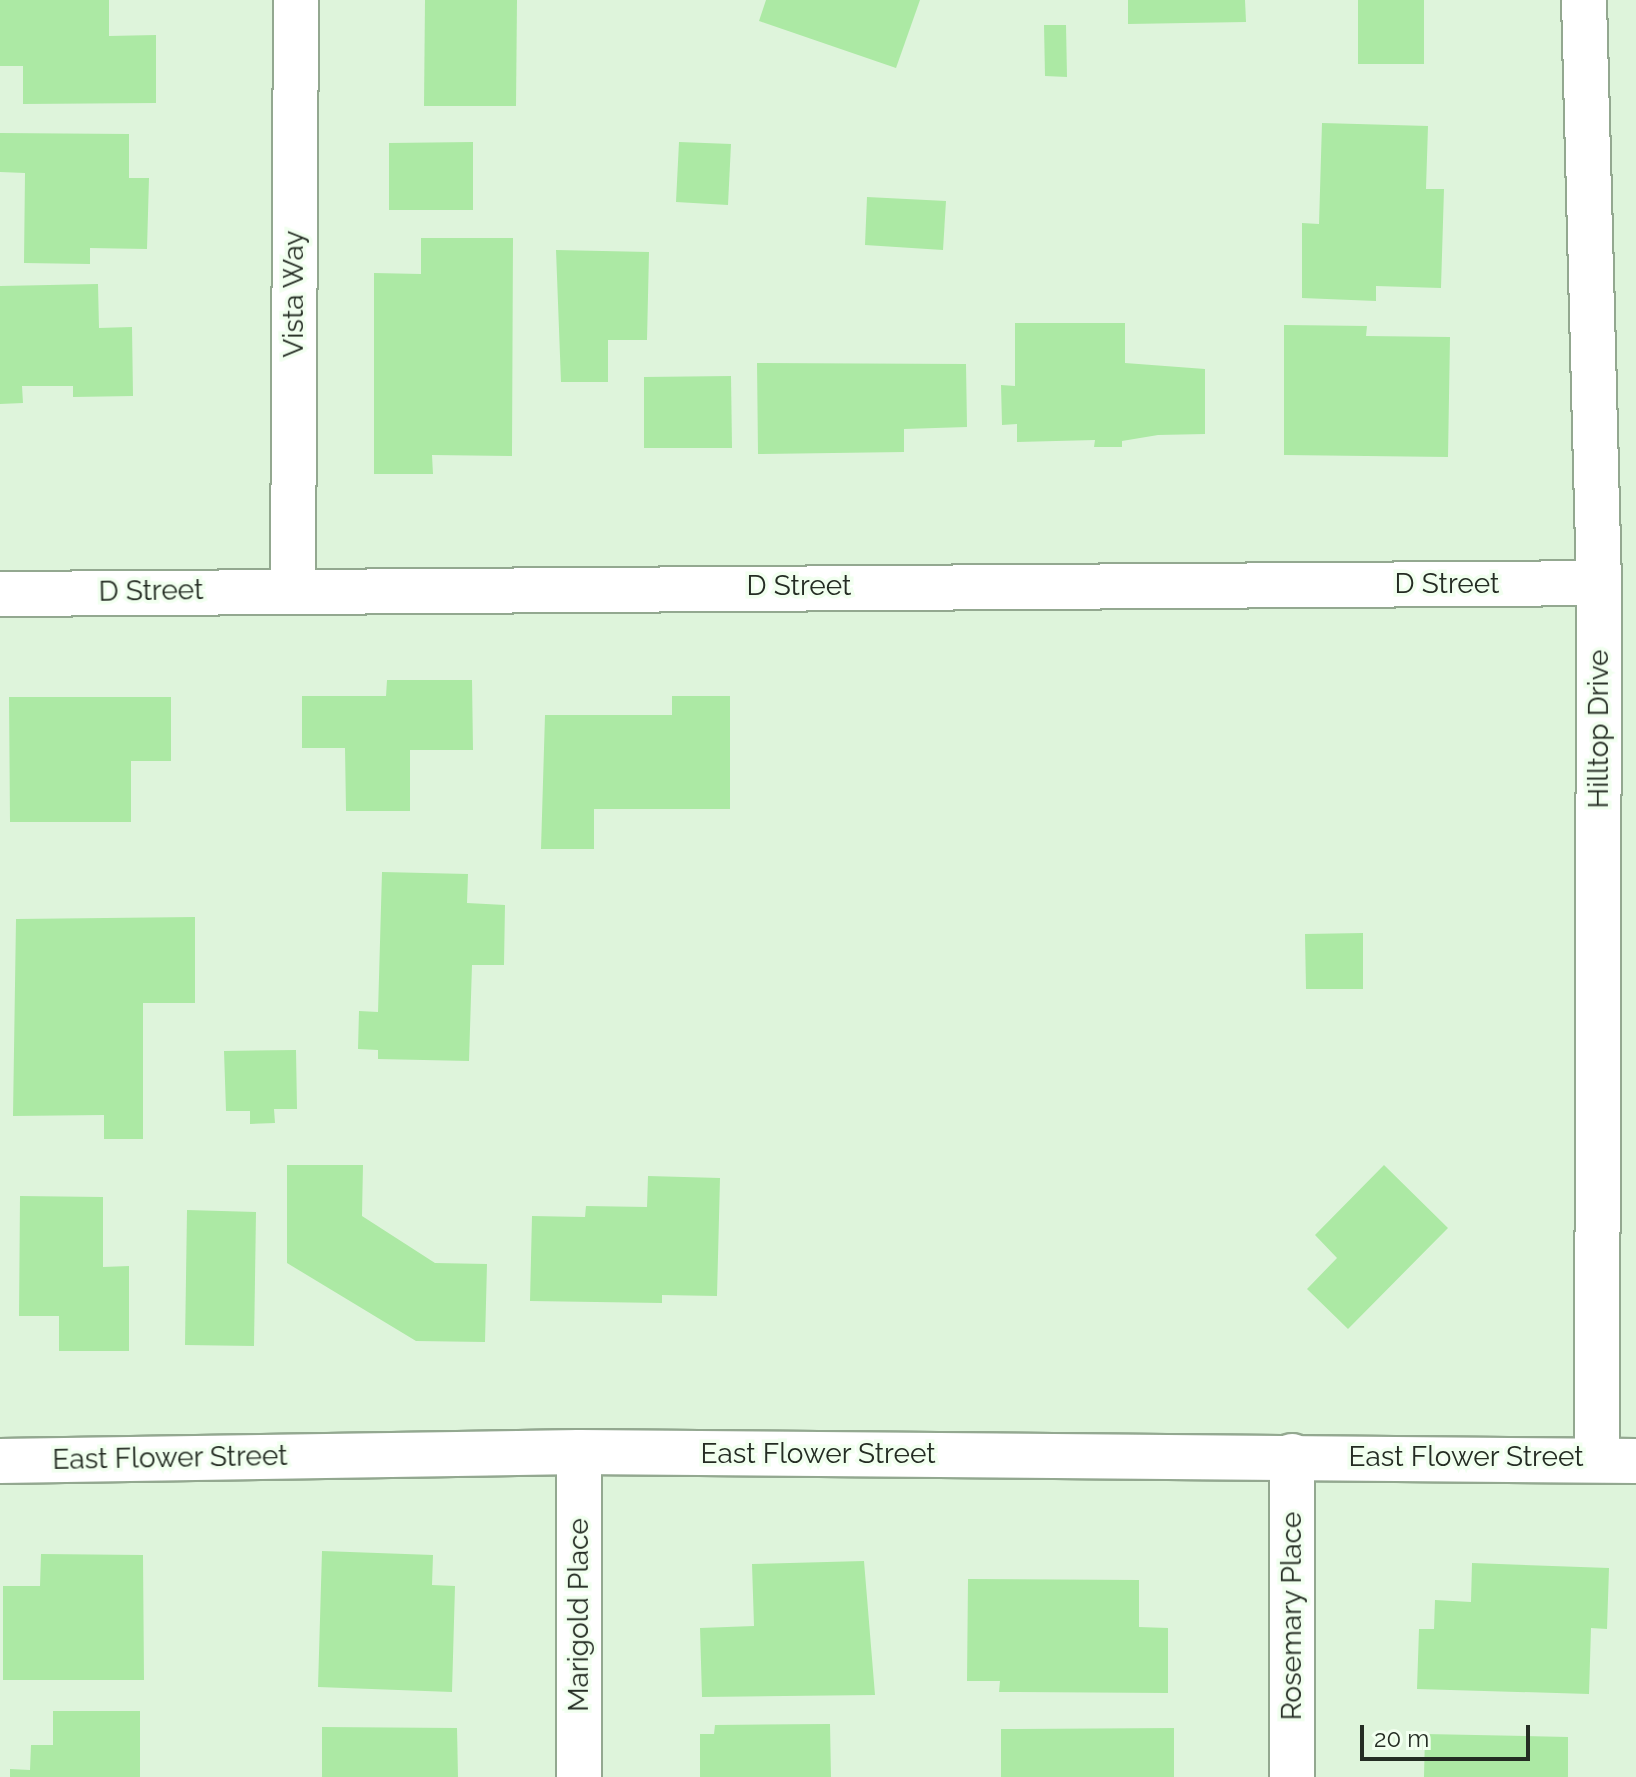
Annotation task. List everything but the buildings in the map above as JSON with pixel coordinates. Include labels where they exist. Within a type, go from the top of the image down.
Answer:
[{"type":"street","name":"Vista Way","points":[[293,588],[296,0]]},
{"type":"street","name":"Hilltop Drive","points":[[1584,0],[1599,583],[1619,1019],[1616,1459]]},
{"type":"street","name":"D Street","points":[[0,594],[293,588],[1599,583]]},
{"type":"street","name":"East Flower Street","points":[[0,1461],[579,1452],[1616,1459]]},
{"type":"street","name":"Marigold Place","points":[[579,1452],[579,1777]]},
{"type":"street","name":"Rosemary Place","points":[[1292,1456],[1292,1777]]}]
